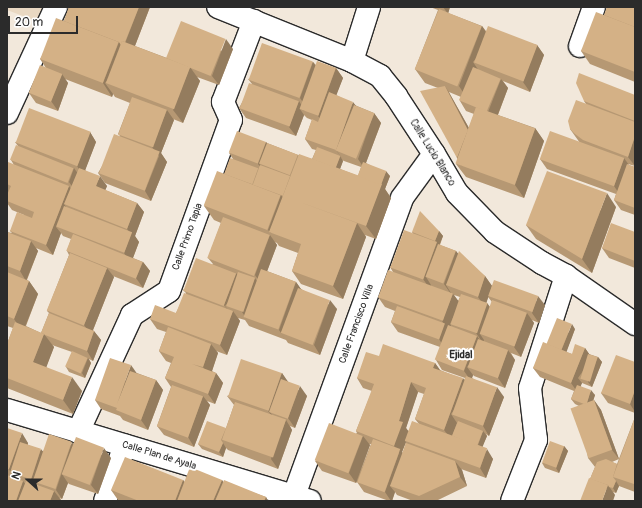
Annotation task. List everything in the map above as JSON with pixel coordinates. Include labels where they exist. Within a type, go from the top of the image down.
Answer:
[{"type":"street","points":[[7,113],[56,7]]},
{"type":"street","name":"Calle Lucio Blanco","points":[[218,7],[352,61],[380,76],[396,96],[434,154],[457,193],[495,232],[542,263],[566,276],[635,324]]},
{"type":"street","points":[[352,61],[369,7]]},
{"type":"street","points":[[580,46],[594,7]]},
{"type":"street","name":"Calle Primo Tapia","points":[[78,432],[132,315],[169,291],[231,120],[223,102],[254,21]]},
{"type":"street","name":"Calle Francisco Villa","points":[[299,499],[402,198],[434,154]]},
{"type":"street","points":[[512,501],[536,440],[530,388],[566,276]]},
{"type":"street","name":"Calle Plan de Ayala","points":[[7,410],[299,499]]},
{"type":"street","points":[[105,501],[125,445]]},
{"type":"shaded area","points":[[7,7],[53,7],[47,25],[7,10]]},
{"type":"building","points":[[69,7],[139,7],[125,42],[122,41],[121,45],[119,42],[64,21]]},
{"type":"building","points":[[607,7],[635,7],[635,27],[604,15]]},
{"type":"building","points":[[439,9],[482,26],[457,86],[415,69]]},
{"type":"building","points":[[596,12],[635,27],[635,72],[581,51]]},
{"type":"building","points":[[56,18],[119,42],[103,83],[40,59]]},
{"type":"building","points":[[181,21],[226,39],[211,76],[166,58]]},
{"type":"building","points":[[488,26],[537,45],[524,81],[474,62]]},
{"type":"building","points":[[122,41],[190,67],[174,109],[106,83]]},
{"type":"building","points":[[262,43],[313,61],[299,98],[249,80]]},
{"type":"building","points":[[317,61],[336,68],[318,116],[300,109]]},
{"type":"building","points":[[40,65],[62,74],[51,102],[29,93]]},
{"type":"building","points":[[473,67],[501,79],[487,112],[459,100]]},
{"type":"building","points":[[579,73],[635,95],[635,121],[584,101],[576,83]]},
{"type":"building","points":[[249,83],[299,101],[290,126],[240,108]]},
{"type":"building","points":[[445,86],[468,130],[457,158],[420,91]]},
{"type":"building","points":[[329,92],[353,102],[336,150],[305,139],[312,119],[318,122]]},
{"type":"building","points":[[132,97],[167,110],[153,147],[118,135]]},
{"type":"building","points":[[576,100],[635,122],[635,136],[628,157],[583,140],[570,129],[568,121]]},
{"type":"building","points":[[354,105],[374,113],[356,159],[336,150]]},
{"type":"building","points":[[476,107],[535,129],[515,185],[455,163]]},
{"type":"building","points":[[29,108],[91,132],[77,166],[16,143]]},
{"type":"building","points":[[237,131],[266,142],[258,164],[229,152]]},
{"type":"building","points":[[550,131],[624,158],[614,186],[540,159]]},
{"type":"building","points":[[114,134],[160,152],[145,191],[99,173]]},
{"type":"building","points":[[267,143],[298,155],[290,175],[259,164]]},
{"type":"building","points":[[16,145],[73,168],[67,183],[10,160]]},
{"type":"building","points":[[317,147],[340,156],[336,168],[312,159]]},
{"type":"building","points":[[299,154],[382,184],[366,226],[297,201],[357,223],[333,286],[292,271],[301,244],[269,232]]},
{"type":"building","points":[[230,158],[258,168],[252,184],[224,174]]},
{"type":"building","points":[[8,162],[69,186],[46,245],[10,231],[17,212],[32,218],[34,212],[7,201],[7,195],[11,186],[7,184]]},
{"type":"building","points":[[363,162],[386,171],[381,185],[358,176]]},
{"type":"building","points":[[627,164],[635,167],[635,208],[614,200]]},
{"type":"building","points":[[260,165],[290,176],[283,196],[253,185]]},
{"type":"building","points":[[79,168],[100,176],[96,186],[137,203],[127,229],[64,204]]},
{"type":"building","points":[[217,171],[280,195],[267,230],[204,206]]},
{"type":"building","points":[[547,171],[607,193],[582,259],[526,225]]},
{"type":"building","points":[[64,206],[132,232],[124,253],[56,227]]},
{"type":"building","points":[[420,211],[439,231],[435,241],[412,232]]},
{"type":"building","points":[[223,217],[270,235],[254,276],[207,258]]},
{"type":"building","points":[[611,223],[635,232],[635,261],[602,248]]},
{"type":"building","points":[[404,230],[437,242],[423,280],[390,268]]},
{"type":"building","points":[[7,232],[31,241],[20,271],[7,266]]},
{"type":"building","points":[[73,234],[143,262],[136,279],[66,251]]},
{"type":"building","points":[[438,244],[456,251],[443,283],[425,277]]},
{"type":"building","points":[[459,251],[485,276],[478,297],[446,285]]},
{"type":"building","points":[[70,253],[107,268],[84,325],[47,310]]},
{"type":"building","points":[[196,258],[236,273],[224,306],[183,291]]},
{"type":"building","points":[[261,269],[296,282],[278,330],[244,317]]},
{"type":"building","points":[[388,270],[453,294],[443,321],[378,297]]},
{"type":"building","points":[[7,272],[29,281],[14,319],[7,316]]},
{"type":"building","points":[[238,272],[255,278],[243,312],[226,306]]},
{"type":"building","points":[[494,280],[538,296],[532,312],[488,296]]},
{"type":"building","points":[[298,288],[330,300],[313,345],[281,333]]},
{"type":"building","points":[[184,293],[233,311],[220,345],[150,319],[155,305],[176,313]]},
{"type":"building","points":[[461,294],[487,303],[477,333],[451,324]]},
{"type":"building","points":[[492,300],[527,313],[514,346],[480,334]]},
{"type":"building","points":[[397,306],[445,323],[439,339],[391,322]]},
{"type":"building","points":[[49,313],[94,331],[87,351],[41,333]]},
{"type":"building","points":[[557,318],[572,324],[561,350],[547,344]]},
{"type":"building","points":[[15,322],[44,334],[33,362],[72,377],[63,400],[7,378],[7,344]]},
{"type":"building","points":[[448,325],[477,336],[464,371],[435,360]]},
{"type":"building","points":[[168,327],[211,344],[203,367],[192,364],[216,373],[208,394],[165,378],[174,357],[159,351]]},
{"type":"building","points":[[478,339],[508,350],[498,378],[468,367]]},
{"type":"building","points":[[543,342],[572,354],[575,344],[585,348],[571,383],[533,368]]},
{"type":"building","points":[[383,344],[435,363],[433,368],[463,378],[444,430],[415,419],[426,388],[411,382],[399,421],[403,422],[394,446],[356,431],[374,384],[357,378],[366,352],[379,356]]},
{"type":"building","points":[[72,351],[88,358],[81,373],[65,367]]},
{"type":"building","points":[[588,354],[598,357],[590,382],[580,379]]},
{"type":"building","points":[[616,355],[635,362],[635,390],[630,404],[601,393]]},
{"type":"building","points":[[110,358],[131,365],[117,404],[130,371],[156,380],[141,420],[116,410],[117,408],[95,400]]},
{"type":"building","points":[[241,359],[282,373],[269,411],[228,397]]},
{"type":"building","points":[[466,376],[497,387],[483,426],[452,415]]},
{"type":"building","points":[[281,379],[300,386],[288,419],[269,412]]},
{"type":"building","points":[[172,385],[203,396],[188,438],[157,426]]},
{"type":"building","points":[[577,385],[591,390],[587,403],[584,404],[571,399]]},
{"type":"building","points":[[594,400],[612,450],[589,458],[571,409]]},
{"type":"building","points":[[235,402],[286,420],[273,457],[222,440]]},
{"type":"building","points":[[635,417],[635,482],[634,484],[613,477]]},
{"type":"building","points":[[207,421],[226,428],[221,440],[223,443],[219,452],[198,444]]},
{"type":"building","points":[[412,421],[487,448],[480,468],[405,441]]},
{"type":"building","points":[[458,421],[483,431],[477,446],[452,436]]},
{"type":"building","points":[[329,423],[363,436],[348,473],[315,460]]},
{"type":"building","points":[[7,428],[22,433],[9,469],[7,469]]},
{"type":"building","points":[[49,434],[72,442],[55,489],[33,481]]},
{"type":"building","points":[[76,437],[104,448],[90,485],[62,474]]},
{"type":"building","points":[[373,439],[400,449],[385,492],[357,482]]},
{"type":"building","points":[[550,441],[564,446],[556,468],[542,463]]},
{"type":"building","points":[[20,442],[41,449],[31,479],[10,472]]},
{"type":"building","points":[[406,443],[455,461],[460,477],[419,496],[390,486]]},
{"type":"building","points":[[125,457],[183,480],[175,501],[139,501],[111,490]]},
{"type":"building","points":[[606,459],[617,464],[613,477],[616,481],[613,488],[590,479],[597,462]]},
{"type":"building","points":[[190,467],[222,480],[213,501],[177,501]]},
{"type":"building","points":[[7,475],[23,481],[16,501],[7,501]]},
{"type":"building","points":[[589,478],[608,485],[602,501],[580,501]]},
{"type":"building","points":[[224,480],[266,497],[264,501],[215,501]]},
{"type":"building","points":[[26,481],[54,491],[50,501],[18,501]]},
{"type":"district","name":"Ejidal","points":[[461,355]]}]
